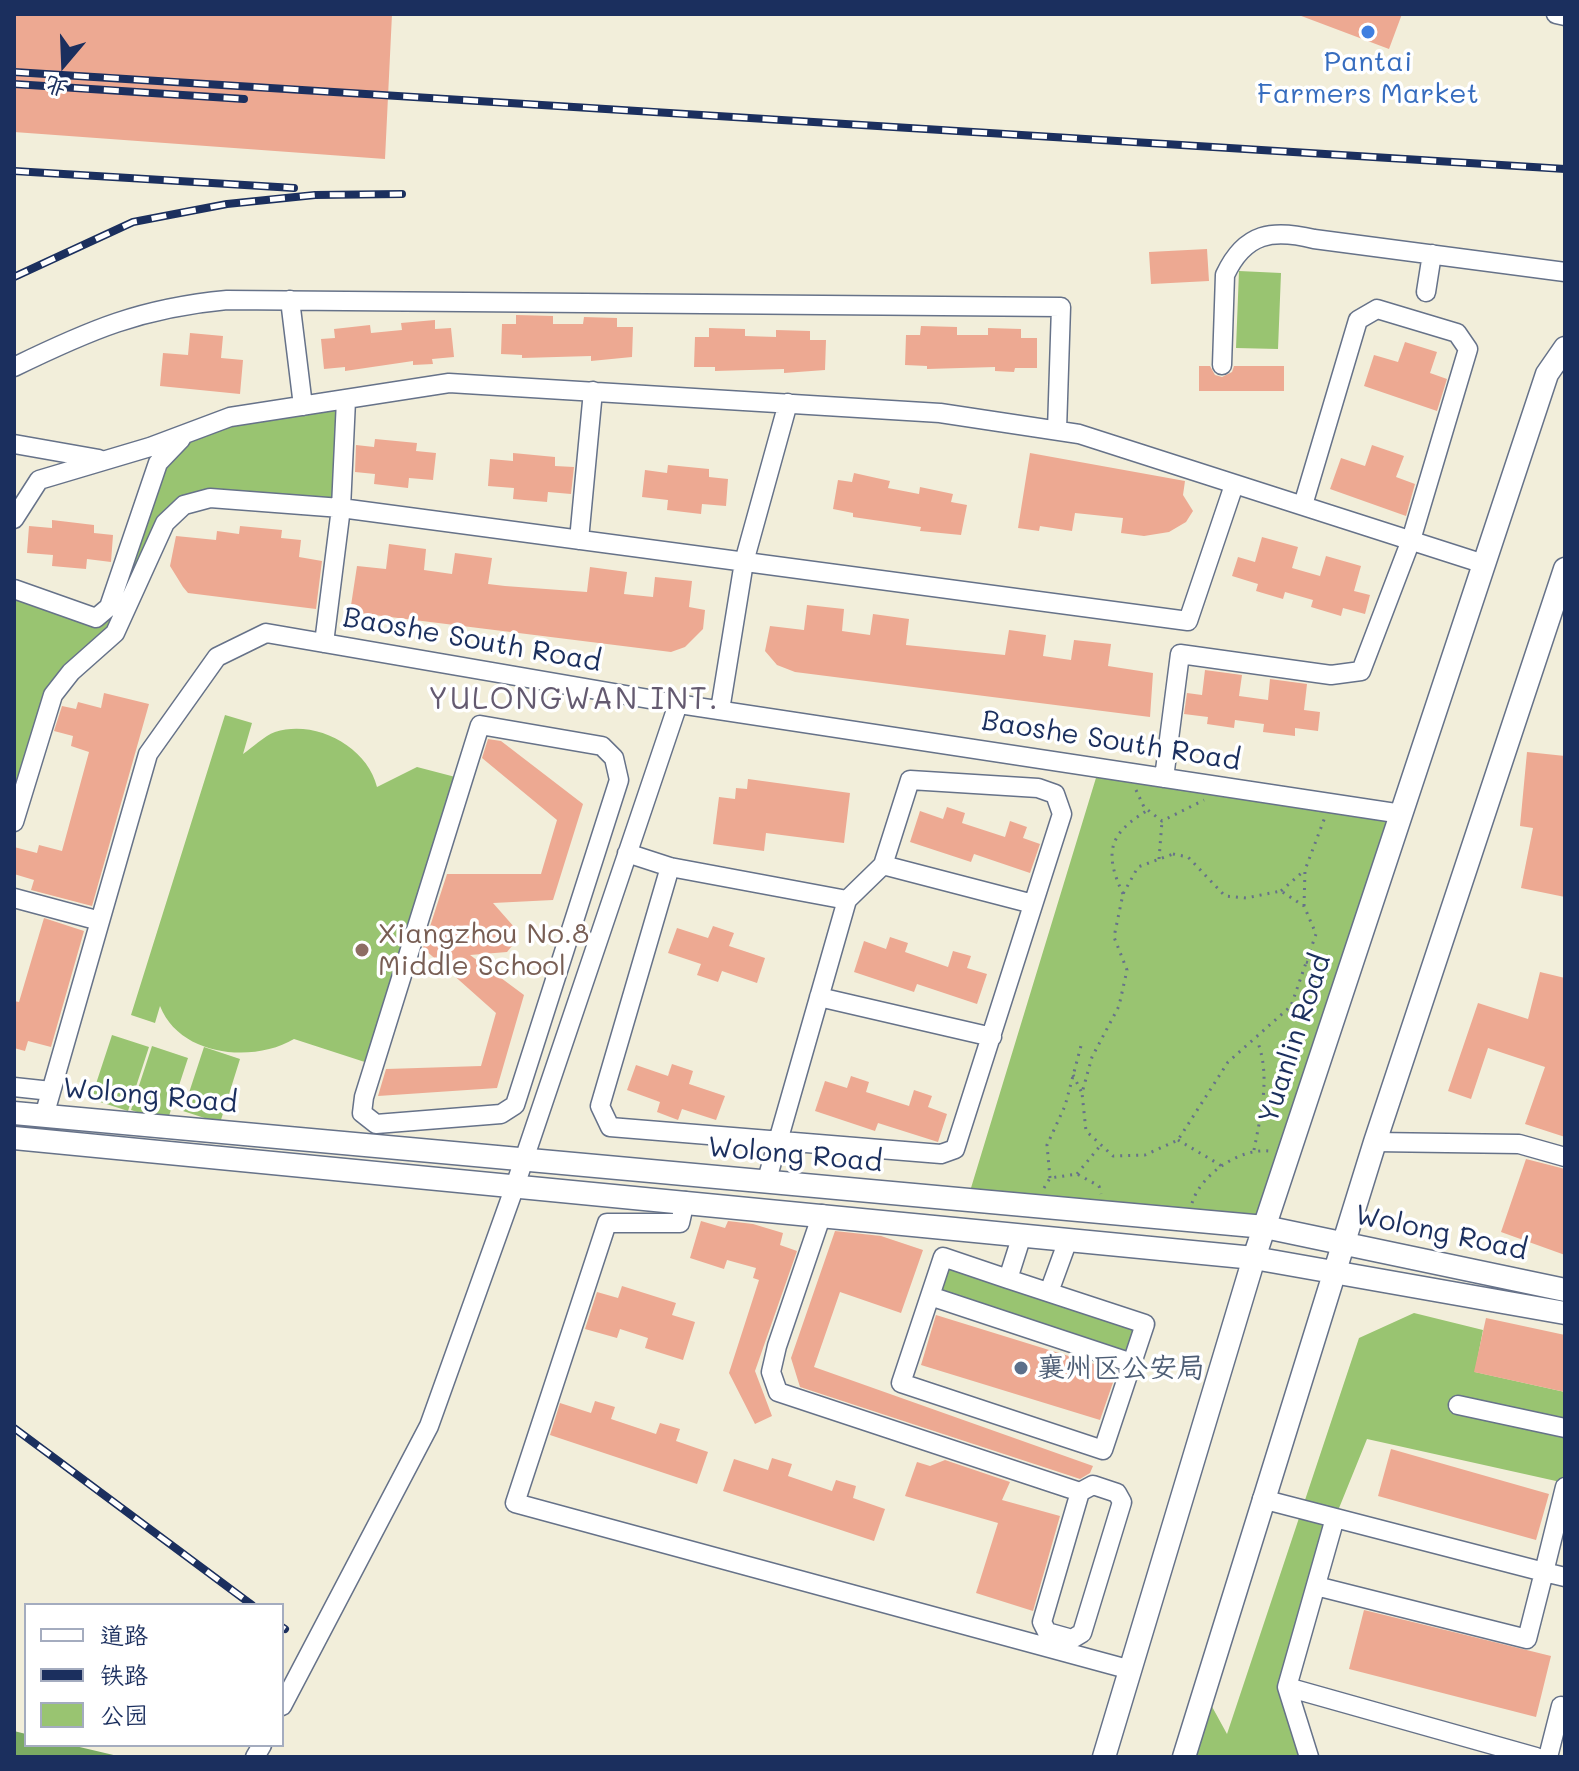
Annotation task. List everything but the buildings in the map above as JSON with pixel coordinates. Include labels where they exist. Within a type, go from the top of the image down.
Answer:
[{"type":"main road","name":"Yuanlin Road","points":[[1104,1757],[1254,1258],[1547,374],[1565,348]]},
{"type":"main road","points":[[1184,1757],[1375,1142],[1565,569]]},
{"type":"main road","name":"Wolong Road","points":[[14,1113],[1265,1227],[1565,1290]]},
{"type":"main road","name":"Wolong Road","points":[[14,1138],[1254,1258],[1565,1313]]},
{"type":"street","points":[[1556,14],[1565,16]]},
{"type":"street","points":[[1222,365],[1225,275],[1231,262],[1260,236],[1281,231],[1565,272]]},
{"type":"street","points":[[1426,292],[1432,254]]},
{"type":"street","points":[[14,367],[97,327],[177,304],[227,300],[1061,307],[1057,430]]},
{"type":"street","points":[[290,300],[303,406]]},
{"type":"street","points":[[1180,654],[1331,675],[1361,671],[1411,540],[1468,349],[1457,333],[1377,309],[1358,320],[1303,505]]},
{"type":"street","points":[[14,519],[39,480],[230,417],[449,383],[940,413],[1057,430],[1094,437],[1484,564]]},
{"type":"street","points":[[579,540],[593,391]]},
{"type":"street","points":[[324,643],[341,508],[346,400]]},
{"type":"street","points":[[720,710],[744,562],[788,403]]},
{"type":"street","points":[[14,589],[96,618],[109,607],[158,463],[185,434]]},
{"type":"street","points":[[14,444],[106,460]]},
{"type":"street","points":[[1164,778],[1180,654],[1188,621],[1234,485]]},
{"type":"street","points":[[14,822],[53,695],[71,672],[115,633],[165,523],[184,505],[210,498],[341,508],[1188,621]]},
{"type":"street","name":"Baoshe South Road","points":[[44,1116],[148,754],[217,657],[266,633],[678,704],[1402,814]]},
{"type":"street","points":[[284,1702],[429,1426],[515,1186],[678,704]]},
{"type":"street","points":[[480,725],[602,746],[614,758],[619,780],[563,950],[515,1105],[501,1114],[376,1124],[362,1113],[367,1086],[480,725]]},
{"type":"street","points":[[670,867],[600,1106],[610,1127],[780,1139],[941,1154],[955,1149],[1062,814],[1055,794],[1038,788],[910,780],[883,865],[847,900],[780,1139],[766,1183]]},
{"type":"street","points":[[627,853],[670,867],[847,900]]},
{"type":"street","points":[[883,865],[1033,904]]},
{"type":"street","points":[[14,898],[100,921]]},
{"type":"street","points":[[563,950],[592,959]]},
{"type":"street","points":[[819,997],[992,1037]]},
{"type":"street","points":[[14,1087],[51,1091]]},
{"type":"street","points":[[1375,1142],[1519,1144],[1565,1157]]},
{"type":"street","points":[[685,1201],[680,1223],[607,1223],[515,1503],[1061,1644],[1131,1670]]},
{"type":"street","points":[[822,1214],[777,1346],[771,1372],[778,1392],[1080,1492]]},
{"type":"street","points":[[1008,1279],[1022,1235]]},
{"type":"street","points":[[1049,1292],[1068,1240]]},
{"type":"street","points":[[943,1257],[1049,1292],[1145,1324],[1103,1450],[901,1383],[943,1257]]},
{"type":"street","points":[[930,1296],[1132,1363]]},
{"type":"street","points":[[1458,1405],[1565,1428]]},
{"type":"street","points":[[1093,1485],[1117,1493],[1122,1502],[1082,1633],[1061,1644],[1047,1632],[1042,1622],[1080,1492],[1093,1485]]},
{"type":"street","points":[[1316,1586],[1527,1639],[1565,1487]]},
{"type":"street","points":[[1262,1499],[1565,1577]]},
{"type":"street","points":[[1309,1757],[1287,1687],[1335,1518]]},
{"type":"street","points":[[1287,1687],[1536,1757]]},
{"type":"street","points":[[1548,1757],[1561,1706],[1565,1707]]},
{"type":"path","points":[[1127,772],[1148,810],[1162,821]]},
{"type":"path","points":[[1162,821],[1200,805],[1218,786]]},
{"type":"path","points":[[1073,1074],[1082,1093],[1086,1131],[1113,1156],[1145,1155],[1178,1140],[1228,1062],[1291,1006],[1316,934],[1304,906],[1305,870],[1330,803]]},
{"type":"path","points":[[1123,894],[1111,868],[1112,844],[1128,822],[1148,810]]},
{"type":"path","points":[[1159,859],[1162,821]]},
{"type":"path","points":[[1082,1093],[1092,1057],[1119,1006],[1127,970],[1114,937],[1123,894],[1138,867],[1173,854],[1188,857],[1225,896],[1246,898],[1281,891],[1305,870]]},
{"type":"path","points":[[1281,891],[1304,906]]},
{"type":"path","points":[[1306,962],[1348,975]]},
{"type":"path","points":[[1254,1150],[1265,1093],[1263,1055],[1257,1039]]},
{"type":"path","points":[[1033,1206],[1050,1178],[1047,1145],[1065,1106],[1082,1042]]},
{"type":"path","points":[[1178,1140],[1222,1166]]},
{"type":"path","points":[[1077,1174],[1101,1145]]},
{"type":"path","points":[[1187,1220],[1196,1190],[1222,1166],[1254,1150],[1289,1153]]},
{"type":"path","points":[[1050,1178],[1077,1174],[1099,1186],[1108,1213]]},
{"type":"green space","points":[[1239,271],[1281,273],[1278,349],[1236,348]]},
{"type":"green space","points":[[346,400],[341,508],[184,505],[115,633],[71,672],[14,822],[14,589],[96,618],[158,463],[185,434]]},
{"type":"green space","points":[[225,715],[252,723],[243,754],[275,732],[306,729],[337,739],[351,748],[371,772],[377,787],[417,767],[463,779],[374,1065],[294,1039],[259,1051],[220,1051],[184,1036],[170,1023],[160,1006],[155,1023],[131,1015]]},
{"type":"green space","points":[[1099,768],[1402,814],[1265,1227],[967,1201]]},
{"type":"green space","points":[[112,1035],[149,1047],[128,1111],[91,1099]]},
{"type":"green space","points":[[152,1046],[188,1058],[167,1122],[131,1110]]},
{"type":"green space","points":[[204,1047],[240,1059],[220,1123],[183,1111]]},
{"type":"green space","points":[[943,1257],[1145,1324],[1132,1363],[930,1296]]},
{"type":"green space","points":[[1414,1313],[1483,1330],[1475,1372],[1565,1392],[1565,1483],[1367,1439],[1335,1518],[1287,1686],[1309,1757],[1184,1757],[1204,1692],[1227,1734],[1359,1338]]},
{"type":"green space","points":[[14,1731],[24,1734],[24,1747],[80,1747],[122,1757],[14,1757]]},
{"type":"railway","points":[[14,72],[1565,169]]},
{"type":"railway","points":[[14,84],[244,99]]},
{"type":"railway","points":[[14,171],[294,188]]},
{"type":"railway","points":[[14,277],[133,222],[227,204],[315,195],[402,194]]},
{"type":"railway","points":[[14,1428],[249,1603]]},
{"type":"place","name":"Pantai Farmers Market","points":[[1368,32]]},
{"type":"place","name":"Xiangzhou No.8 Middle School","points":[[362,950]]},
{"type":"place","name":"襄州区公安局","points":[[1021,1368]]},
{"type":"district","name":"YULONGWAN INT.","points":[[574,700]]}]
